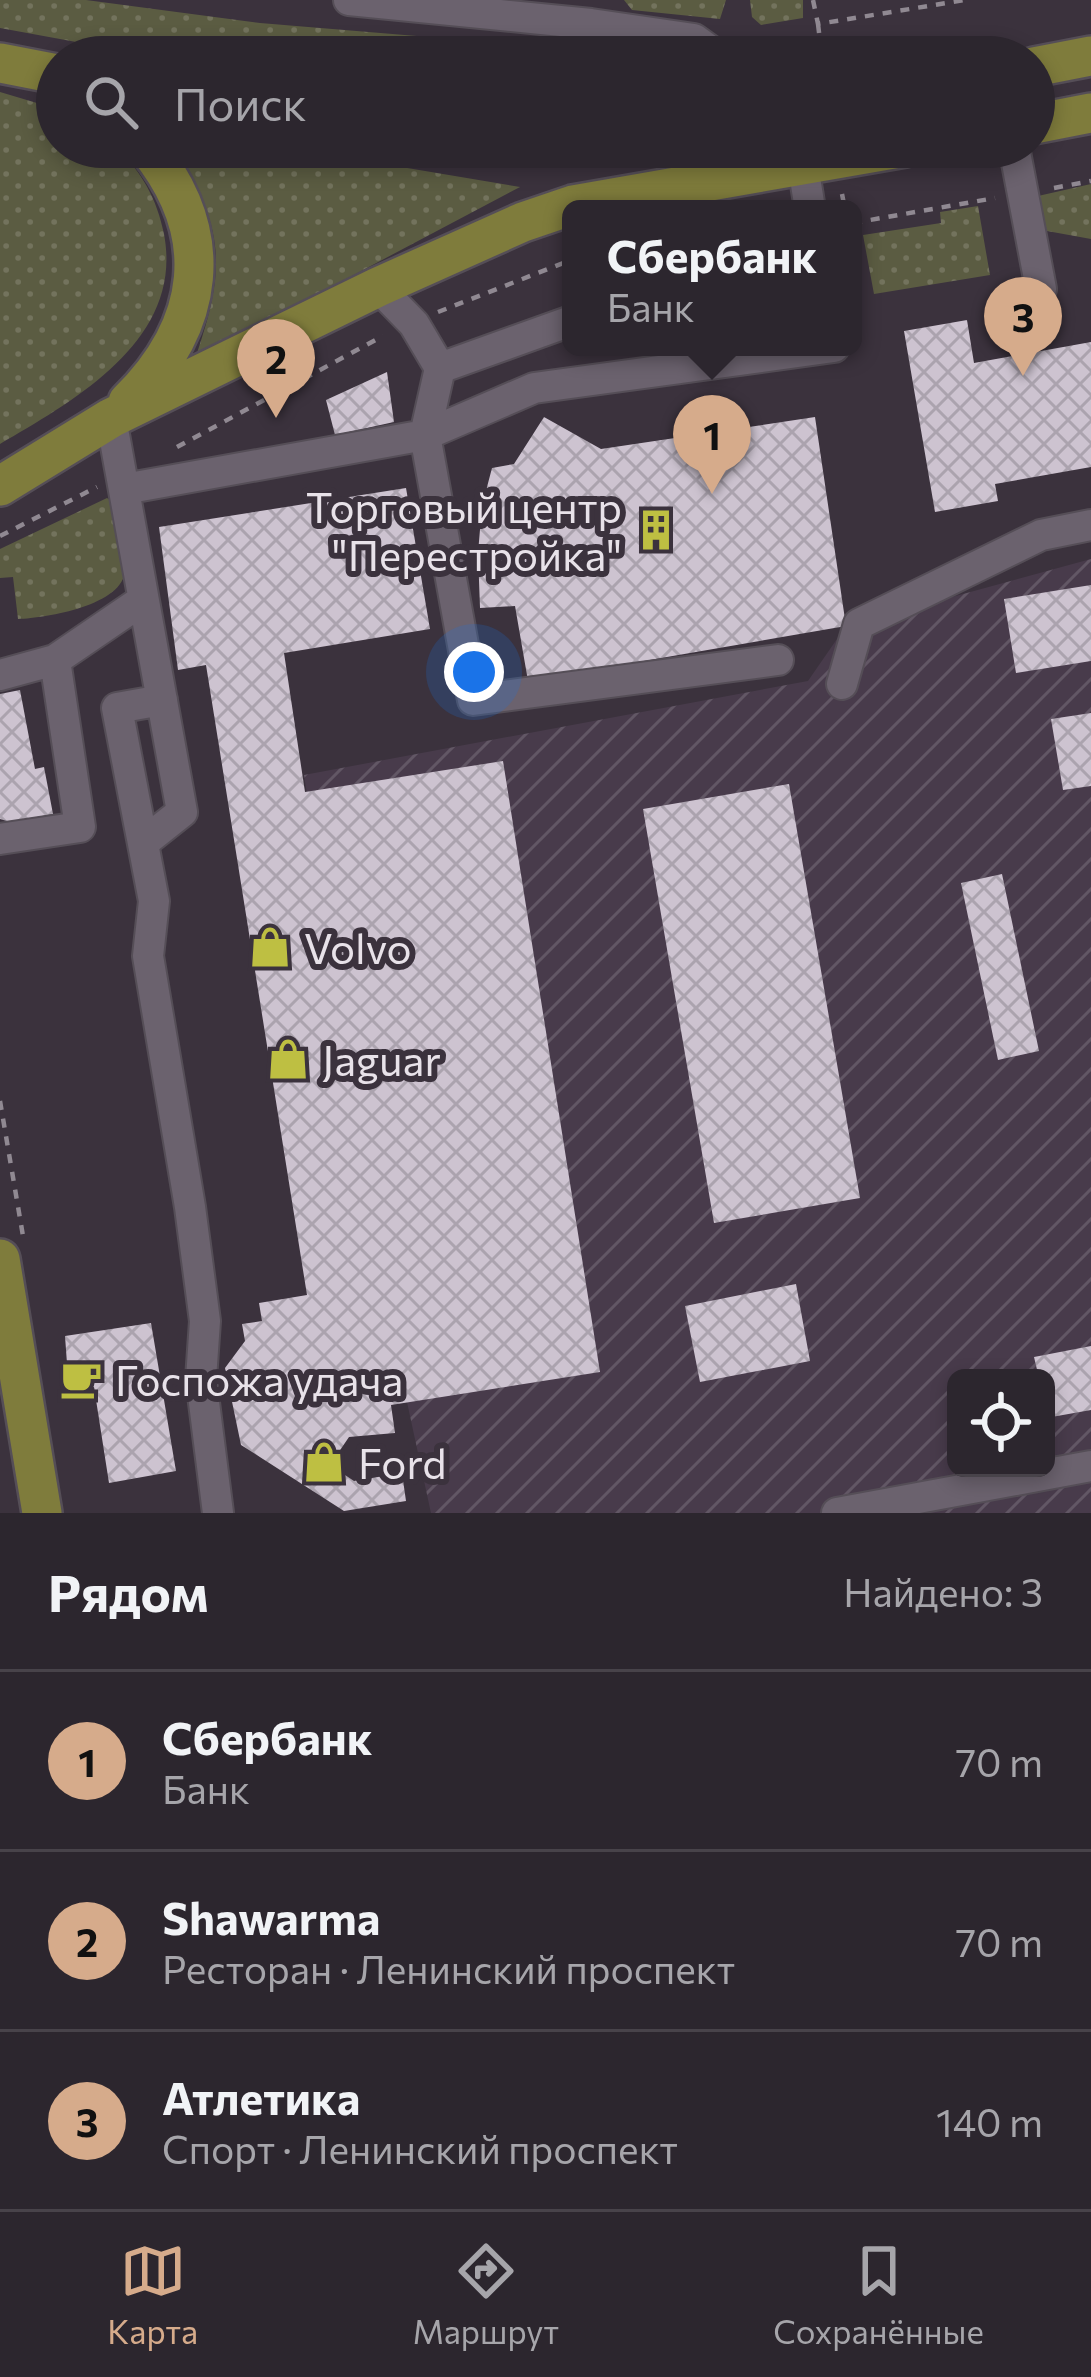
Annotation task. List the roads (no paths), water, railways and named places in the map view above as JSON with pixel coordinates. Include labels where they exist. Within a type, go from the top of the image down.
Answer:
[{"type":"main road","points":[[1055,63],[1091,56]]},
{"type":"main road","points":[[0,63],[36,70]]},
{"type":"main road","points":[[1055,120],[1091,113]]},
{"type":"main road","points":[[111,418],[171,352],[192,294],[191,224],[163,168]]},
{"type":"main road","points":[[600,200],[746,168]]},
{"type":"main road","points":[[3,487],[111,418],[378,286],[562,210]]},
{"type":"main road","points":[[0,1259],[42,1513]]},
{"type":"lane","points":[[349,0],[594,12],[683,36]]},
{"type":"lane","points":[[803,168],[808,200]]},
{"type":"lane","points":[[1018,168],[1041,289]]},
{"type":"lane","points":[[378,286],[414,324],[440,368],[425,436],[473,700],[778,660]]},
{"type":"lane","points":[[440,368],[562,324]]},
{"type":"lane","points":[[123,482],[425,436],[534,388],[768,356]]},
{"type":"lane","points":[[111,418],[182,812],[143,843]]},
{"type":"lane","points":[[842,684],[859,624],[1041,535],[1091,525]]},
{"type":"lane","points":[[0,675],[55,660],[143,600]]},
{"type":"lane","points":[[0,839],[80,827],[55,660]]},
{"type":"lane","points":[[162,700],[116,709],[154,901],[148,956],[205,1321],[201,1378],[218,1513]]},
{"type":"lane","points":[[837,1513],[1091,1466]]},
{"type":"place","name":"Атлетика","points":[[1023,376]]},
{"type":"place","name":"Shawarma","points":[[276,418]]},
{"type":"place","name":"Сбербанк","points":[[712,494]]},
{"type":"place","name":"Торговый центр \"Перестройка\"","points":[[656,530]]},
{"type":"place","name":"Volvo","points":[[270,947]]},
{"type":"place","name":"Jaguar","points":[[288,1059]]},
{"type":"place","name":"Госпожа удача","points":[[81,1379]]},
{"type":"place","name":"Ford","points":[[324,1462]]}]
